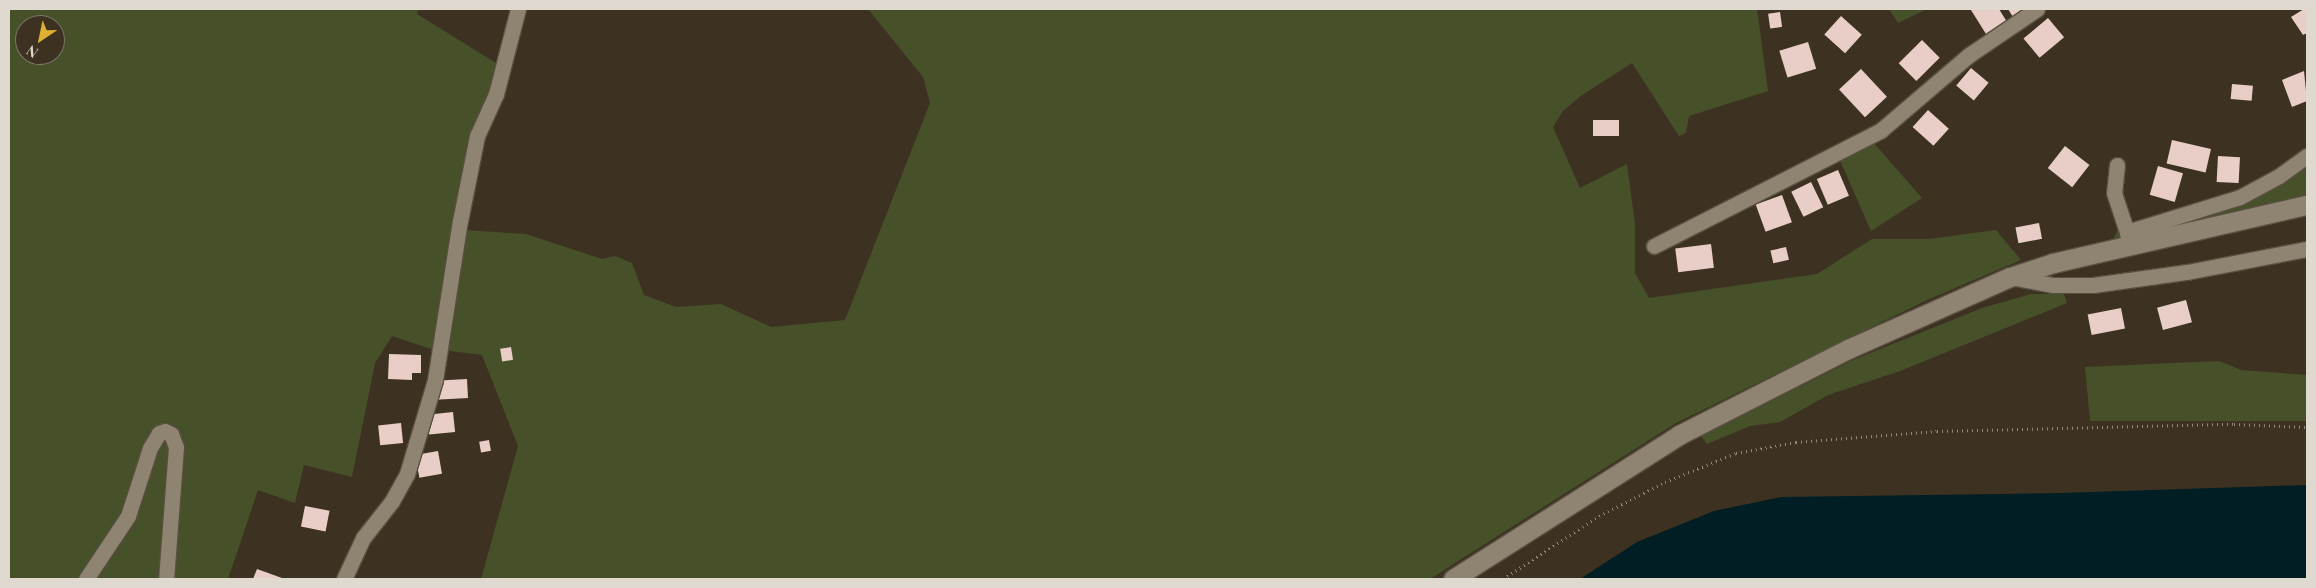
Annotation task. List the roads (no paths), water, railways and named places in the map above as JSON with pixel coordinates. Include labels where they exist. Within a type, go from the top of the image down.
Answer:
[{"type":"street","points":[[344,579],[363,538],[392,502],[408,474],[435,380],[460,221],[477,136],[496,94],[518,9]]},
{"type":"street","points":[[1654,246],[1880,131],[1969,54],[2037,9]]},
{"type":"street","points":[[1453,579],[1679,435],[1848,350],[2010,277],[2128,239],[2240,197],[2279,176],[2307,156]]},
{"type":"street","points":[[2117,165],[2114,193],[2128,239]]},
{"type":"street","points":[[2128,239],[2307,205]]},
{"type":"street","points":[[2010,277],[2053,285],[2093,285],[2188,272],[2307,249]]},
{"type":"street","points":[[86,579],[128,516],[150,448],[159,433],[165,431],[172,434],[176,446],[166,579]]},
{"type":"water","points":[[2307,485],[2307,579],[1580,579],[1637,542],[1714,511],[1781,497],[2061,493]]}]
